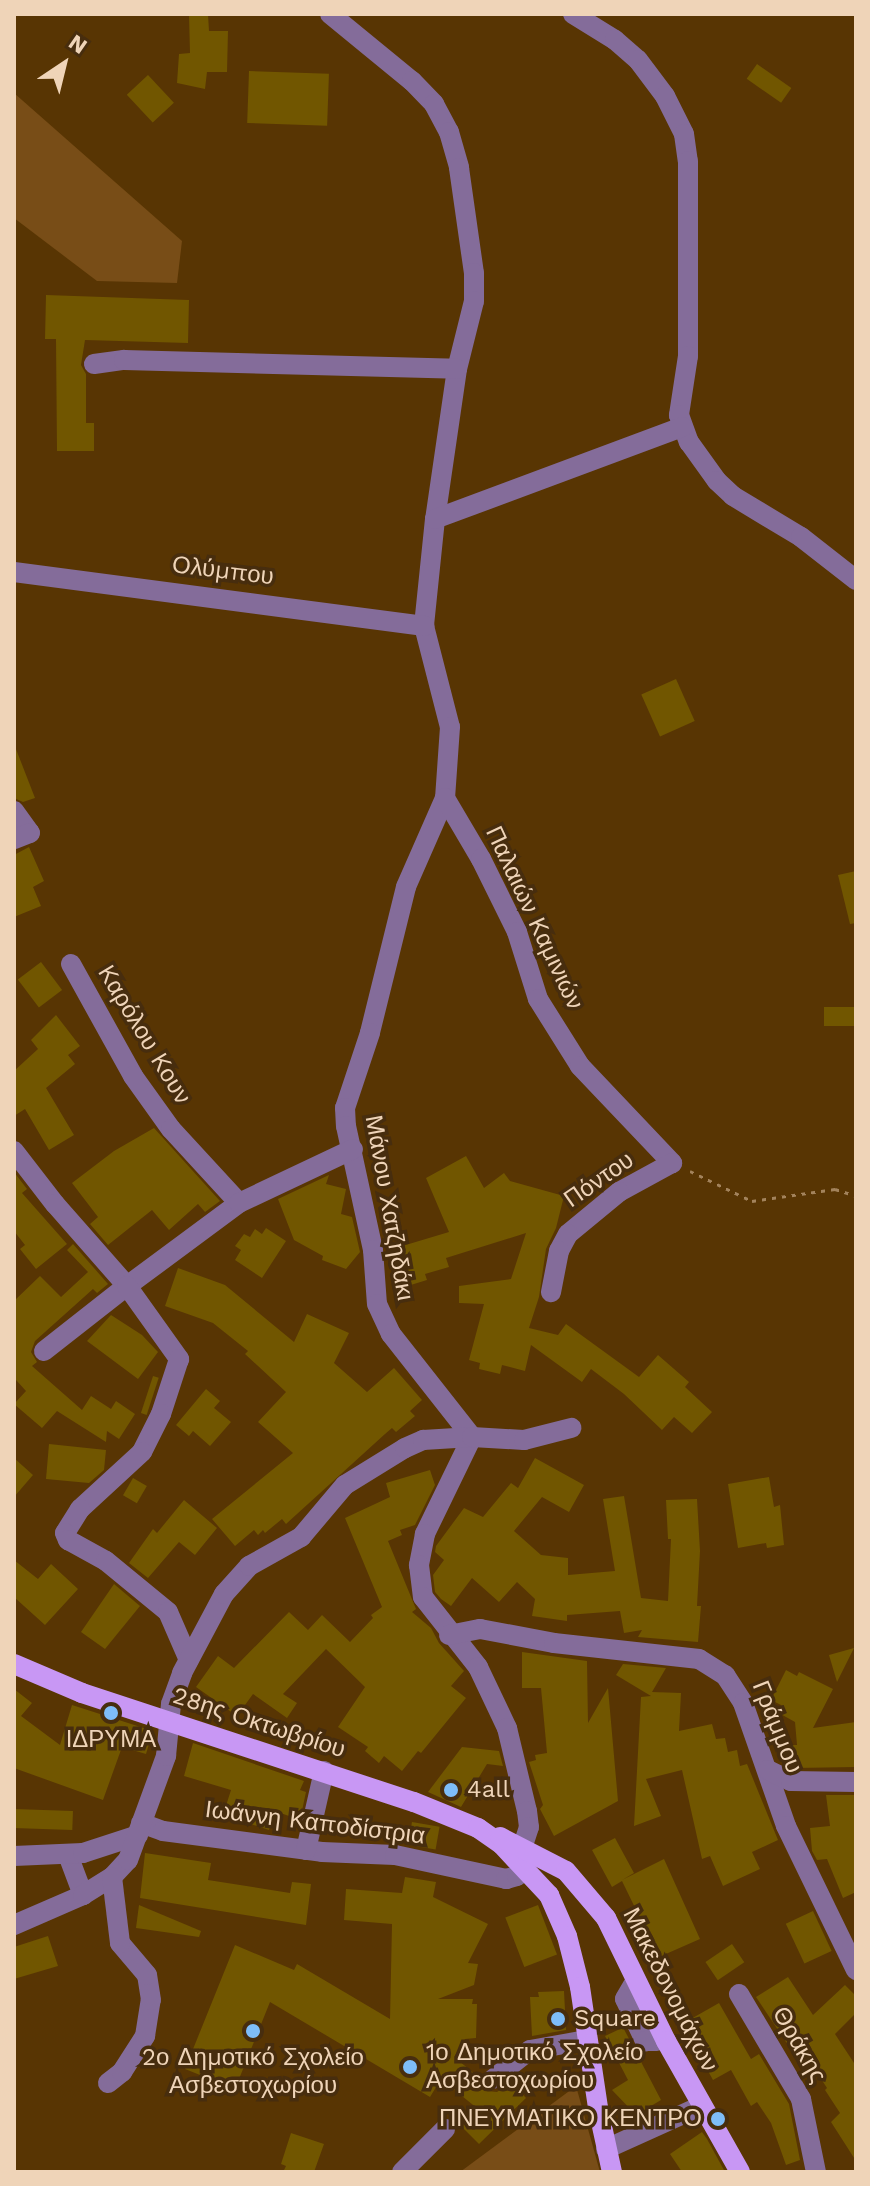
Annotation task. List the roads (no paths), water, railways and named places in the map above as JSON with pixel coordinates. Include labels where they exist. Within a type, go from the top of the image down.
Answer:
[{"type":"main road","name":"28ης Οκτωβρίου","points":[[14,1664],[63,1686],[444,1813],[488,1834]]},
{"type":"main road","name":"Μακεδονομάχων","points":[[488,1834],[523,1846],[566,1871],[586,1892],[617,1936],[701,2106],[740,2172]]},
{"type":"main road","points":[[488,1834],[526,1867],[549,1895],[574,1961],[612,2172]]},
{"type":"main road","points":[[549,1895],[560,1888],[586,1892]]},
{"type":"street","points":[[330,14],[412,81],[434,104],[449,132],[459,168],[474,273],[474,301],[457,369],[435,519],[424,626]]},
{"type":"street","points":[[573,14],[615,40],[638,60],[665,96],[684,134],[688,161],[688,356],[679,415],[682,427],[717,481],[733,496],[801,537],[856,580]]},
{"type":"street","points":[[94,364],[124,360],[457,369]]},
{"type":"street","points":[[435,519],[682,427]]},
{"type":"street","name":"Ολύμπου","points":[[14,572],[424,626]]},
{"type":"street","name":"Μάνου Χατζηδάκι","points":[[424,626],[450,727],[445,798],[406,887],[370,1033],[345,1108],[373,1250],[377,1304],[391,1334],[472,1437]]},
{"type":"street","name":"Παλαιών Καμινιών","points":[[445,798],[517,932],[538,999],[580,1066],[672,1163]]},
{"type":"street","points":[[14,811],[22,836]]},
{"type":"street","name":"Καρόλου Κουν","points":[[71,964],[133,1076],[171,1129],[239,1203]]},
{"type":"street","points":[[44,1351],[239,1203],[353,1149]]},
{"type":"street","points":[[14,1151],[55,1204],[127,1286],[179,1359],[178,1370],[142,1452],[80,1509],[65,1533],[68,1540],[106,1561],[168,1612],[189,1660]]},
{"type":"street","name":"Πόντου","points":[[551,1292],[559,1251],[568,1234],[619,1192],[672,1163]]},
{"type":"street","points":[[14,1925],[83,1895],[112,1877],[128,1860],[169,1748],[174,1692],[236,1578],[249,1566],[301,1537],[345,1485],[423,1440],[472,1437],[524,1440],[571,1428]]},
{"type":"street","points":[[472,1437],[425,1534],[419,1565],[423,1597],[449,1635],[478,1667],[507,1728],[527,1811],[529,1827],[523,1846]]},
{"type":"street","name":"Γράμμου","points":[[449,1635],[480,1629],[554,1643],[699,1659],[725,1675],[736,1687],[793,1840],[856,1970]]},
{"type":"street","points":[[768,1770],[791,1781],[856,1782]]},
{"type":"street","points":[[306,1850],[324,1771]]},
{"type":"street","points":[[14,1856],[68,1855],[104,1849],[140,1829]]},
{"type":"street","name":"Ιωάννη Καποδίστρια","points":[[140,1829],[306,1850],[395,1855],[506,1879],[517,1876],[526,1867]]},
{"type":"street","points":[[68,1855],[83,1895]]},
{"type":"street","points":[[108,2083],[122,2072],[145,2036],[151,2000],[147,1975],[120,1943],[112,1877]]},
{"type":"street","points":[[633,1985],[625,1999],[645,2041],[657,2041]]},
{"type":"street","name":"Θράκης","points":[[739,1994],[801,2099],[816,2172]]},
{"type":"street","points":[[493,2079],[530,2050],[587,2040]]},
{"type":"street","points":[[606,2149],[701,2106]]},
{"type":"street","points":[[402,2172],[445,2129]]},
{"type":"place","name":"ΙΔΡΥΜΑ","points":[[111,1713]]},
{"type":"place","name":"4all","points":[[451,1790]]},
{"type":"place","name":"Square","points":[[558,2019]]},
{"type":"place","name":"2ο Δημοτικό Σχολείο Ασβεστοχωρίου","points":[[253,2031]]},
{"type":"place","name":"1ο Δημοτικό Σχολείο Ασβεστοχωρίου","points":[[410,2067]]},
{"type":"place","name":"ΠΝΕΥΜΑΤΙΚΟ ΚΕΝΤΡΟ","points":[[718,2119]]}]
